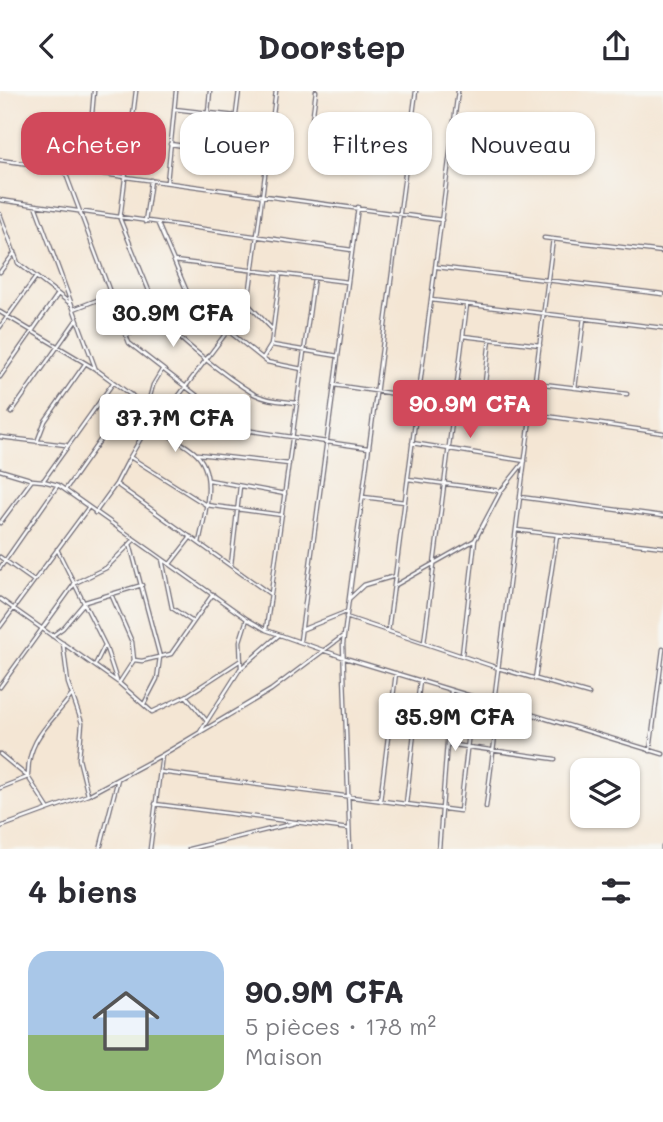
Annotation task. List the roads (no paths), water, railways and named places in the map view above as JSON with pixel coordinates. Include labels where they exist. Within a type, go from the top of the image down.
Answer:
[{"type":"street","points":[[92,112],[94,91]]},
{"type":"street","points":[[136,91],[120,219],[157,311],[184,343],[254,394],[297,403]]},
{"type":"street","points":[[167,182],[176,91]]},
{"type":"street","points":[[208,112],[210,91]]},
{"type":"street","points":[[236,112],[239,91]]},
{"type":"street","points":[[273,112],[276,91]]},
{"type":"street","points":[[313,112],[316,91]]},
{"type":"street","points":[[350,849],[344,636],[416,91]]},
{"type":"street","points":[[388,631],[458,91]]},
{"type":"street","points":[[174,109],[200,112]]},
{"type":"street","points":[[170,144],[180,145]]},
{"type":"street","points":[[0,160],[21,163]]},
{"type":"street","points":[[66,175],[129,343],[241,430]]},
{"type":"street","points":[[117,175],[442,220]]},
{"type":"street","points":[[148,426],[162,418],[248,304],[265,175]]},
{"type":"street","points":[[145,222],[151,180]]},
{"type":"street","points":[[0,200],[352,250]]},
{"type":"street","points":[[35,205],[97,370]]},
{"type":"street","points":[[299,642],[358,207]]},
{"type":"street","points":[[0,214],[18,263],[73,307]]},
{"type":"street","points":[[158,224],[186,296],[263,358],[276,366],[302,369]]},
{"type":"street","points":[[544,238],[663,252]]},
{"type":"street","points":[[494,703],[553,239]]},
{"type":"street","points":[[0,272],[15,252]]},
{"type":"street","points":[[173,261],[348,282]]},
{"type":"street","points":[[435,267],[663,294]]},
{"type":"street","points":[[263,358],[271,345],[281,274]]},
{"type":"street","points":[[0,327],[36,277]]},
{"type":"street","points":[[266,630],[314,278]]},
{"type":"street","points":[[0,377],[58,294]]},
{"type":"street","points":[[73,307],[111,294]]},
{"type":"street","points":[[157,311],[186,296],[248,304],[273,330]]},
{"type":"street","points":[[431,300],[663,328]]},
{"type":"street","points":[[424,643],[467,304]]},
{"type":"street","points":[[0,312],[97,370],[162,418],[368,448]]},
{"type":"street","points":[[575,388],[584,318]]},
{"type":"street","points":[[11,413],[77,319]]},
{"type":"street","points":[[126,335],[162,320]]},
{"type":"street","points":[[463,336],[540,345]]},
{"type":"street","points":[[482,408],[490,339]]},
{"type":"street","points":[[271,345],[338,356]]},
{"type":"street","points":[[37,442],[44,421],[85,365]]},
{"type":"street","points":[[96,513],[117,484],[148,426],[148,408],[153,385],[162,370]]},
{"type":"street","points":[[43,481],[66,445],[113,383]]},
{"type":"street","points":[[535,383],[627,394]]},
{"type":"street","points":[[334,385],[375,394],[663,433]]},
{"type":"street","points":[[65,491],[132,395]]},
{"type":"street","points":[[156,422],[163,434],[196,453],[289,464]]},
{"type":"street","points":[[0,437],[66,445]]},
{"type":"street","points":[[412,443],[525,461]]},
{"type":"street","points":[[196,453],[209,480],[200,543]]},
{"type":"street","points":[[130,457],[205,505],[282,515]]},
{"type":"street","points":[[462,656],[475,540],[501,491],[525,461]]},
{"type":"street","points":[[0,471],[58,485],[266,630],[345,658],[663,754]]},
{"type":"street","points":[[408,479],[501,491]]},
{"type":"street","points":[[0,523],[32,480]]},
{"type":"street","points":[[209,480],[285,494]]},
{"type":"street","points":[[117,484],[271,594]]},
{"type":"street","points":[[0,568],[58,485]]},
{"type":"street","points":[[231,565],[240,486]]},
{"type":"street","points":[[362,496],[405,502]]},
{"type":"street","points":[[520,497],[663,516]]},
{"type":"street","points":[[0,627],[88,507]]},
{"type":"street","points":[[516,530],[663,547]]},
{"type":"street","points":[[535,678],[557,535]]},
{"type":"street","points":[[170,564],[191,537]]},
{"type":"street","points":[[0,687],[75,583],[106,568],[135,540]]},
{"type":"street","points":[[394,586],[475,540]]},
{"type":"street","points":[[130,544],[160,657],[157,680],[144,705]]},
{"type":"street","points":[[57,549],[105,645],[118,682]]},
{"type":"street","points":[[0,557],[33,581]]},
{"type":"street","points":[[162,559],[172,608],[193,622]]},
{"type":"street","points":[[348,600],[363,585],[395,576]]},
{"type":"street","points":[[52,636],[64,628],[85,602],[142,585]]},
{"type":"street","points":[[111,594],[132,642],[134,660],[118,682]]},
{"type":"street","points":[[134,660],[142,661],[171,654],[213,594]]},
{"type":"street","points":[[0,599],[156,712],[241,660]]},
{"type":"street","points":[[301,629],[346,615],[498,668],[589,694]]},
{"type":"street","points":[[240,669],[240,641],[247,619]]},
{"type":"street","points":[[199,733],[240,669],[279,635]]},
{"type":"street","points":[[0,827],[88,795],[162,755],[265,694],[344,636]]},
{"type":"street","points":[[63,643],[71,697],[82,723],[79,759],[88,795]]},
{"type":"street","points":[[94,666],[105,645]]},
{"type":"street","points":[[650,751],[663,649]]},
{"type":"street","points":[[380,801],[396,673]]},
{"type":"street","points":[[406,804],[420,680]]},
{"type":"street","points":[[439,849],[451,690]]},
{"type":"street","points":[[186,696],[206,720]]},
{"type":"street","points":[[28,777],[32,745],[50,718],[71,697]]},
{"type":"street","points":[[160,772],[460,811],[473,697]]},
{"type":"street","points":[[486,807],[499,705]]},
{"type":"street","points":[[447,744],[555,759]]},
{"type":"street","points":[[0,754],[28,777],[48,808]]},
{"type":"street","points":[[149,849],[162,755]]},
{"type":"street","points":[[0,788],[28,777]]},
{"type":"street","points":[[100,849],[118,779]]},
{"type":"street","points":[[155,804],[349,828]]},
{"type":"street","points":[[189,849],[297,822]]}]
